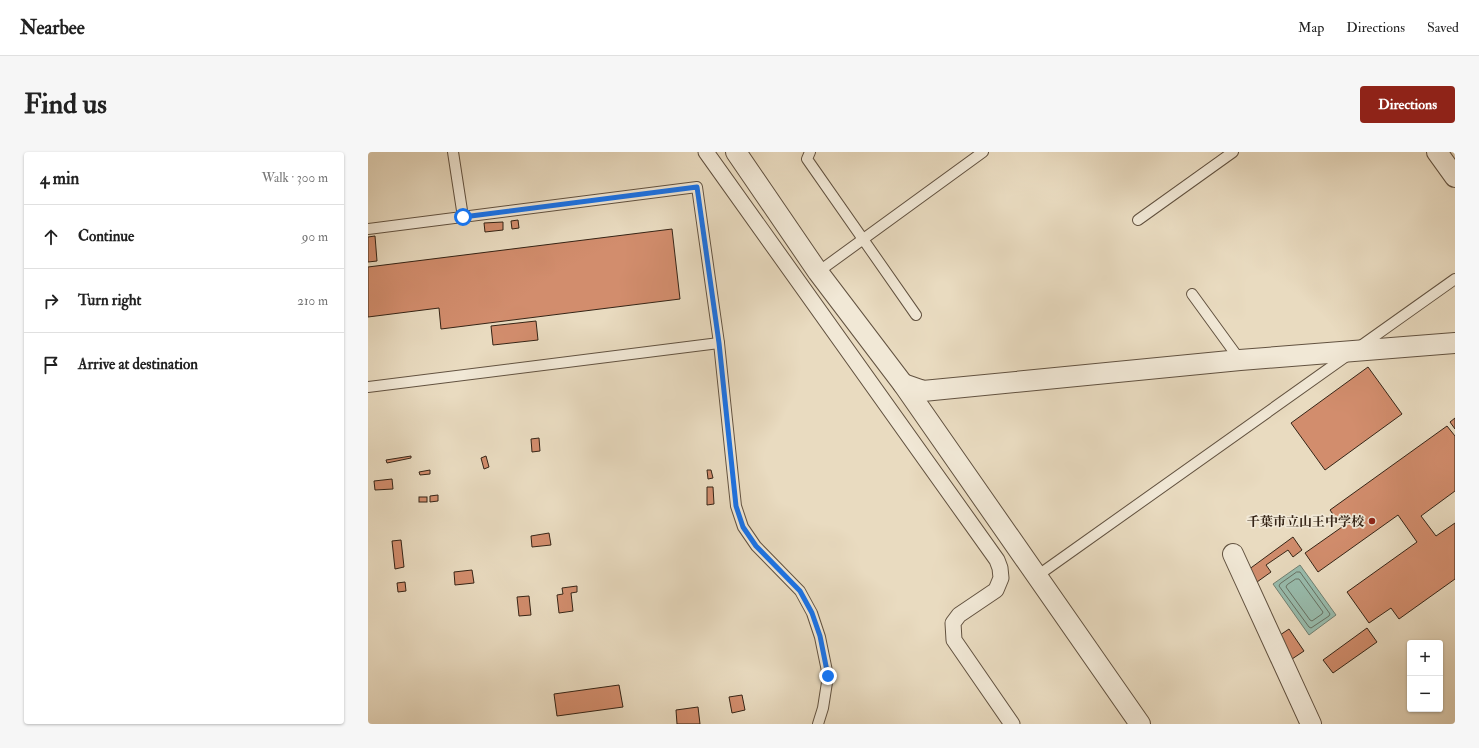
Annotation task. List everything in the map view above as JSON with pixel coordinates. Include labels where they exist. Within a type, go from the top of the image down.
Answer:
[{"type":"street","points":[[706,152],[997,560],[1001,578],[996,590],[959,615],[953,623],[954,640],[1012,724]]},
{"type":"street","points":[[736,152],[818,272],[903,384],[1140,724]]},
{"type":"street","points":[[1437,152],[1455,177]]},
{"type":"street","points":[[903,384],[924,391],[1240,360],[1455,343]]},
{"type":"street","points":[[1233,554],[1311,724]]},
{"type":"lane","points":[[452,152],[463,217]]},
{"type":"lane","points":[[810,152],[806,159],[916,315]]},
{"type":"lane","points":[[818,272],[983,152]]},
{"type":"lane","points":[[1138,220],[1233,152]]},
{"type":"lane","points":[[368,229],[697,187],[719,343],[736,506],[743,527],[756,546],[800,591],[812,613],[820,636],[828,676],[823,708],[818,724]]},
{"type":"lane","points":[[1036,576],[1455,279]]},
{"type":"lane","points":[[1192,294],[1240,360]]},
{"type":"lane","points":[[368,387],[719,343]]},
{"type":"water","points":[[1300,565],[1336,615],[1309,635],[1273,584]]},
{"type":"building","points":[[518,220],[519,228],[512,229],[511,221]]},
{"type":"building","points":[[503,222],[503,230],[485,232],[484,223]]},
{"type":"building","points":[[672,229],[680,299],[441,329],[439,308],[368,317],[368,267]]},
{"type":"building","points":[[375,236],[377,261],[368,262],[368,237]]},
{"type":"building","points":[[536,321],[538,340],[493,345],[491,326]]},
{"type":"building","points":[[1368,367],[1402,414],[1325,470],[1291,423]]},
{"type":"building","points":[[1455,418],[1455,429],[1450,422]]},
{"type":"building","points":[[1447,426],[1455,436],[1455,491],[1421,516],[1436,536],[1455,523],[1455,579],[1399,619],[1391,608],[1369,623],[1347,592],[1417,542],[1398,515],[1318,572],[1305,553],[1342,527],[1330,510]]},
{"type":"building","points":[[539,438],[540,451],[532,452],[531,439]]},
{"type":"building","points":[[411,456],[411,458],[387,463],[386,460]]},
{"type":"building","points":[[486,456],[489,467],[484,469],[481,458]]},
{"type":"building","points":[[430,470],[430,474],[420,475],[419,472]]},
{"type":"building","points":[[707,470],[711,470],[713,478],[708,479]]},
{"type":"building","points":[[392,479],[393,489],[375,490],[374,481]]},
{"type":"building","points":[[707,487],[713,487],[714,504],[707,505]]},
{"type":"building","points":[[438,495],[438,501],[430,502],[430,496]]},
{"type":"building","points":[[419,497],[427,497],[427,502],[419,502]]},
{"type":"building","points":[[549,533],[551,545],[532,547],[531,536]]},
{"type":"building","points":[[1293,537],[1302,550],[1293,557],[1288,550],[1266,565],[1271,572],[1257,582],[1248,570]]},
{"type":"building","points":[[401,540],[404,567],[395,569],[392,541]]},
{"type":"building","points":[[472,570],[474,583],[455,585],[454,572]]},
{"type":"building","points":[[405,582],[406,591],[398,592],[397,583]]},
{"type":"building","points":[[577,586],[577,592],[571,593],[573,611],[559,613],[557,595],[563,594],[562,588]]},
{"type":"building","points":[[529,596],[531,615],[519,616],[517,597]]},
{"type":"building","points":[[1367,628],[1377,642],[1333,673],[1323,660]]},
{"type":"building","points":[[1289,629],[1304,651],[1292,659],[1277,637]]},
{"type":"building","points":[[619,685],[623,707],[557,716],[554,694]]},
{"type":"building","points":[[742,695],[745,710],[732,713],[729,697]]},
{"type":"building","points":[[698,707],[700,724],[677,724],[676,710]]},
{"type":"place","name":"千葉市立山王中学校","points":[[1372,521]]},
{"type":"route","points":[[463,217],[697,187],[719,343],[736,506],[743,527],[756,546],[800,591],[812,613],[820,636],[828,676]]}]
